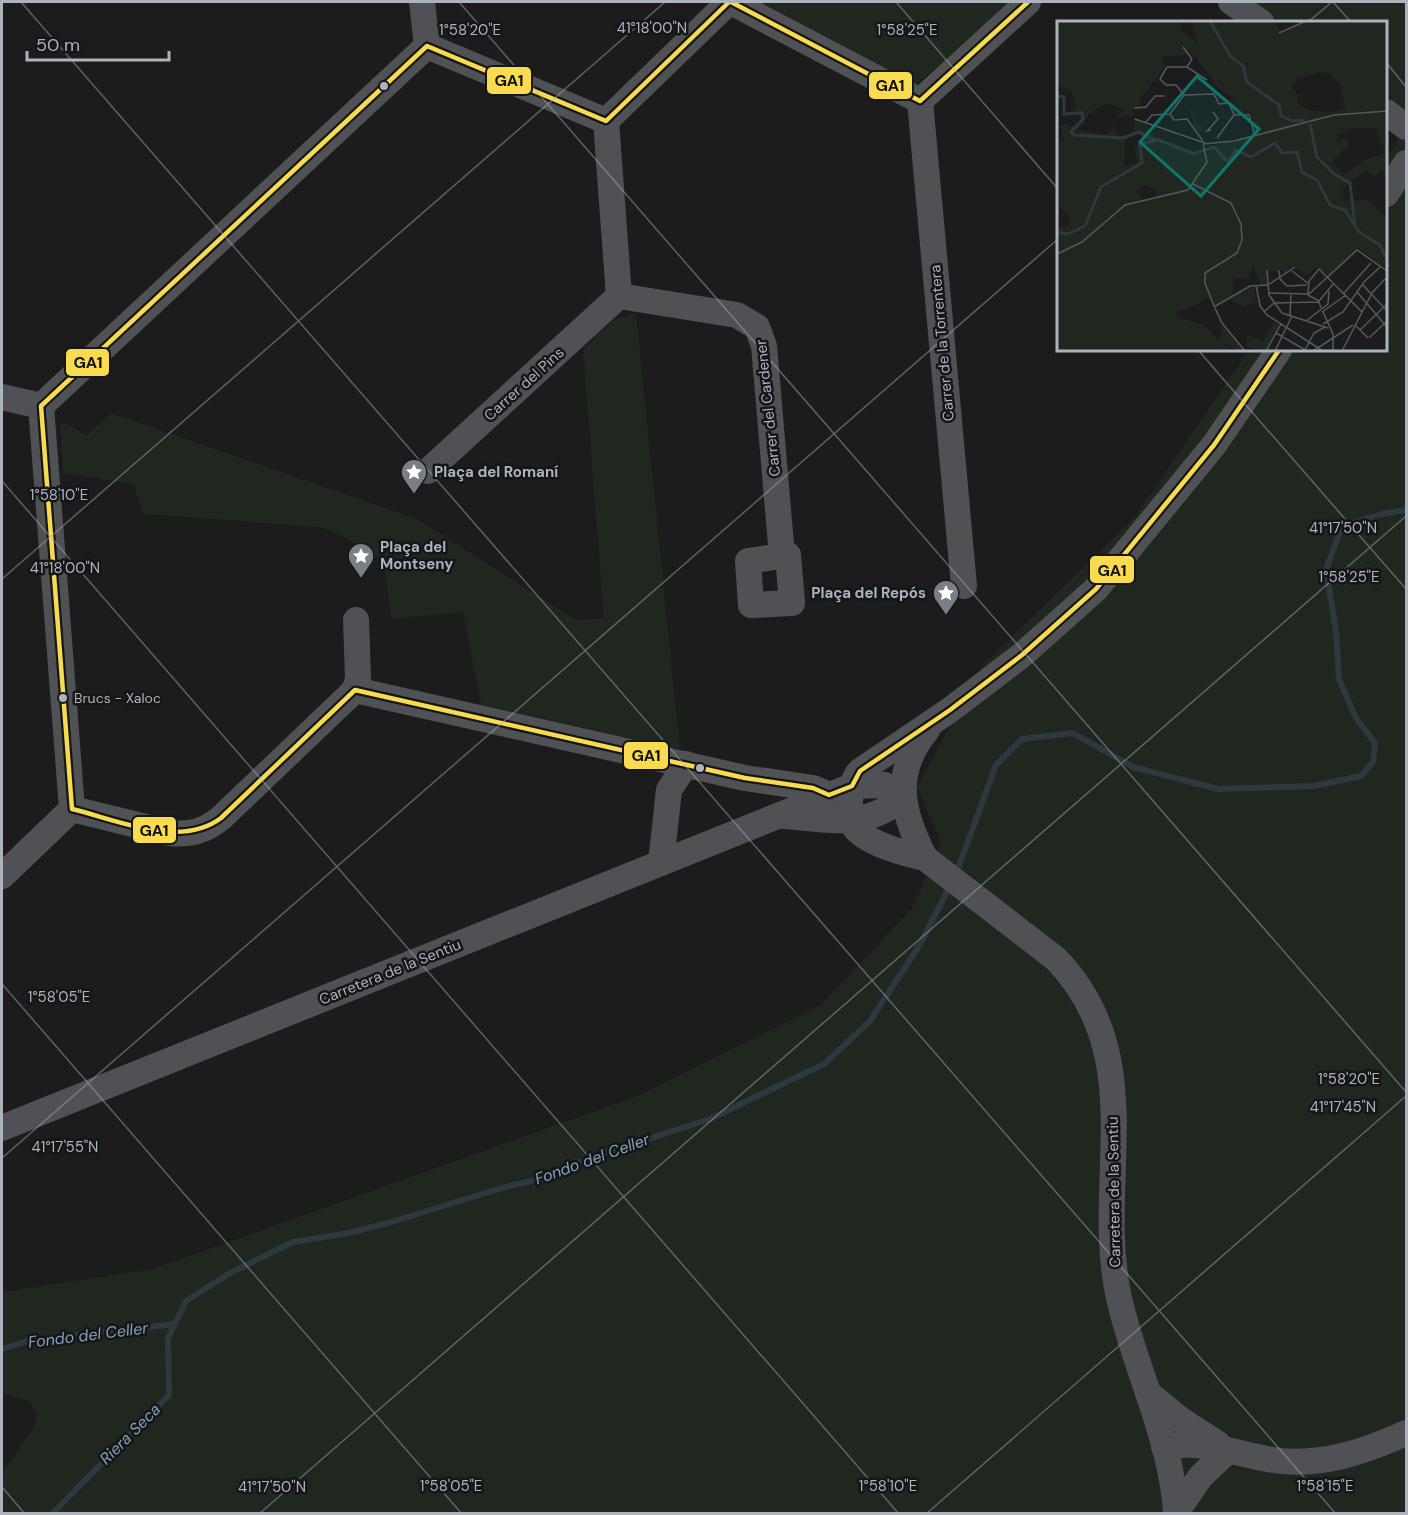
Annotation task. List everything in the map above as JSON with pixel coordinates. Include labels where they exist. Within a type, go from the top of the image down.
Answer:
[{"type":"street","points":[[422,2],[427,46]]},
{"type":"street","points":[[606,121],[730,2],[920,101],[1028,2]]},
{"type":"street","points":[[1231,2],[1260,21]]},
{"type":"street","points":[[427,46],[606,121]]},
{"type":"street","points":[[41,405],[427,46]]},
{"type":"street","name":"Carrer de la Torrentera","points":[[920,101],[964,586]]},
{"type":"street","points":[[1387,113],[1407,128]]},
{"type":"street","points":[[606,121],[619,296]]},
{"type":"street","points":[[1387,193],[1407,164]]},
{"type":"street","name":"Carrer del Pins","points":[[428,471],[619,296]]},
{"type":"street","name":"Carrer del Cardener","points":[[619,296],[737,315],[757,327],[764,346],[782,555]]},
{"type":"street","points":[[846,785],[1022,655],[1096,589],[1214,445],[1278,351]]},
{"type":"street","points":[[2,398],[41,405]]},
{"type":"street","points":[[41,405],[72,809]]},
{"type":"street","points":[[72,809],[170,833],[198,832],[221,818],[356,690],[358,678],[357,620]]},
{"type":"street","points":[[356,690],[744,778],[794,786],[885,785],[903,798]]},
{"type":"street","points":[[932,864],[909,825],[903,798],[912,755],[919,739],[934,720]]},
{"type":"street","points":[[643,755],[669,790]]},
{"type":"street","points":[[662,863],[669,790],[686,764]]},
{"type":"street","points":[[846,785],[850,820],[855,829],[902,853],[932,864]]},
{"type":"street","name":"Carretera de la Sentiu","points":[[2,1128],[778,816],[846,785]]},
{"type":"street","points":[[778,816],[866,819],[881,814],[903,798]]},
{"type":"street","points":[[2,876],[72,809]]},
{"type":"street","name":"Carretera de la Sentiu","points":[[932,864],[986,904],[1068,971],[1099,1023],[1107,1050],[1115,1128],[1113,1263],[1119,1299],[1166,1457],[1177,1512]]},
{"type":"street","points":[[1148,1393],[1181,1420],[1228,1451]]},
{"type":"street","points":[[1166,1457],[1194,1443],[1302,1463],[1345,1456],[1407,1433]]},
{"type":"street","points":[[1177,1512],[1201,1476],[1228,1451]]},
{"type":"shaded area","points":[[744,2],[1020,2],[913,86]]},
{"type":"shaded area","points":[[1247,2],[1406,2],[1406,114],[1387,100],[1387,21],[1276,21]]},
{"type":"shaded area","points":[[1406,129],[1406,1513],[2,1514],[2,1473],[34,1427],[37,1414],[28,1400],[2,1394],[2,1292],[153,1269],[635,1097],[820,1006],[913,907],[941,842],[917,787],[982,666],[1134,518],[1248,351],[1387,351],[1387,157]]},
{"type":"shaded area","points":[[636,314],[680,749],[481,705],[463,612],[391,619],[384,562],[340,534],[318,527],[144,514],[133,484],[63,473],[60,423],[70,425],[86,436],[111,413],[417,519],[576,620],[604,618],[583,349],[614,319]]},
{"type":"waterway","points":[[956,874],[996,765],[1022,739],[1073,733],[1133,767],[1218,789],[1314,786],[1361,776],[1373,762],[1375,743],[1356,718],[1339,679],[1336,631],[1326,570],[1342,526],[1382,514],[1406,510]]},
{"type":"waterway","name":"Fondo del Celler","points":[[52,1514],[169,1395],[168,1338],[186,1301],[230,1273],[293,1242],[349,1233],[547,1177],[589,1158],[710,1119],[824,1064],[870,1021],[919,946],[950,886]]},
{"type":"waterway","name":"Fondo del Celler","points":[[2,1349],[31,1340],[175,1324]]},
{"type":"transit line","name":"GA1","points":[[729,2],[606,121],[427,46],[41,406],[72,809],[129,825],[168,832],[205,827],[221,818],[355,690],[745,778],[813,788],[829,795],[852,786],[860,771],[950,710],[1022,655],[1096,589],[1214,445],[1278,351]]},
{"type":"transit line","name":"GA1","points":[[731,2],[920,101],[1028,2]]},
{"type":"place","name":"Plaça del Romaní","points":[[414,495]]},
{"type":"place","name":"Plaça del Montseny","points":[[361,579]]},
{"type":"place","name":"Plaça del Repós","points":[[946,616]]},
{"type":"place","name":"Brucs - Xaloc","points":[[63,698]]},
{"type":"water label","name":"Riera Seca","points":[[130,1434]]}]
